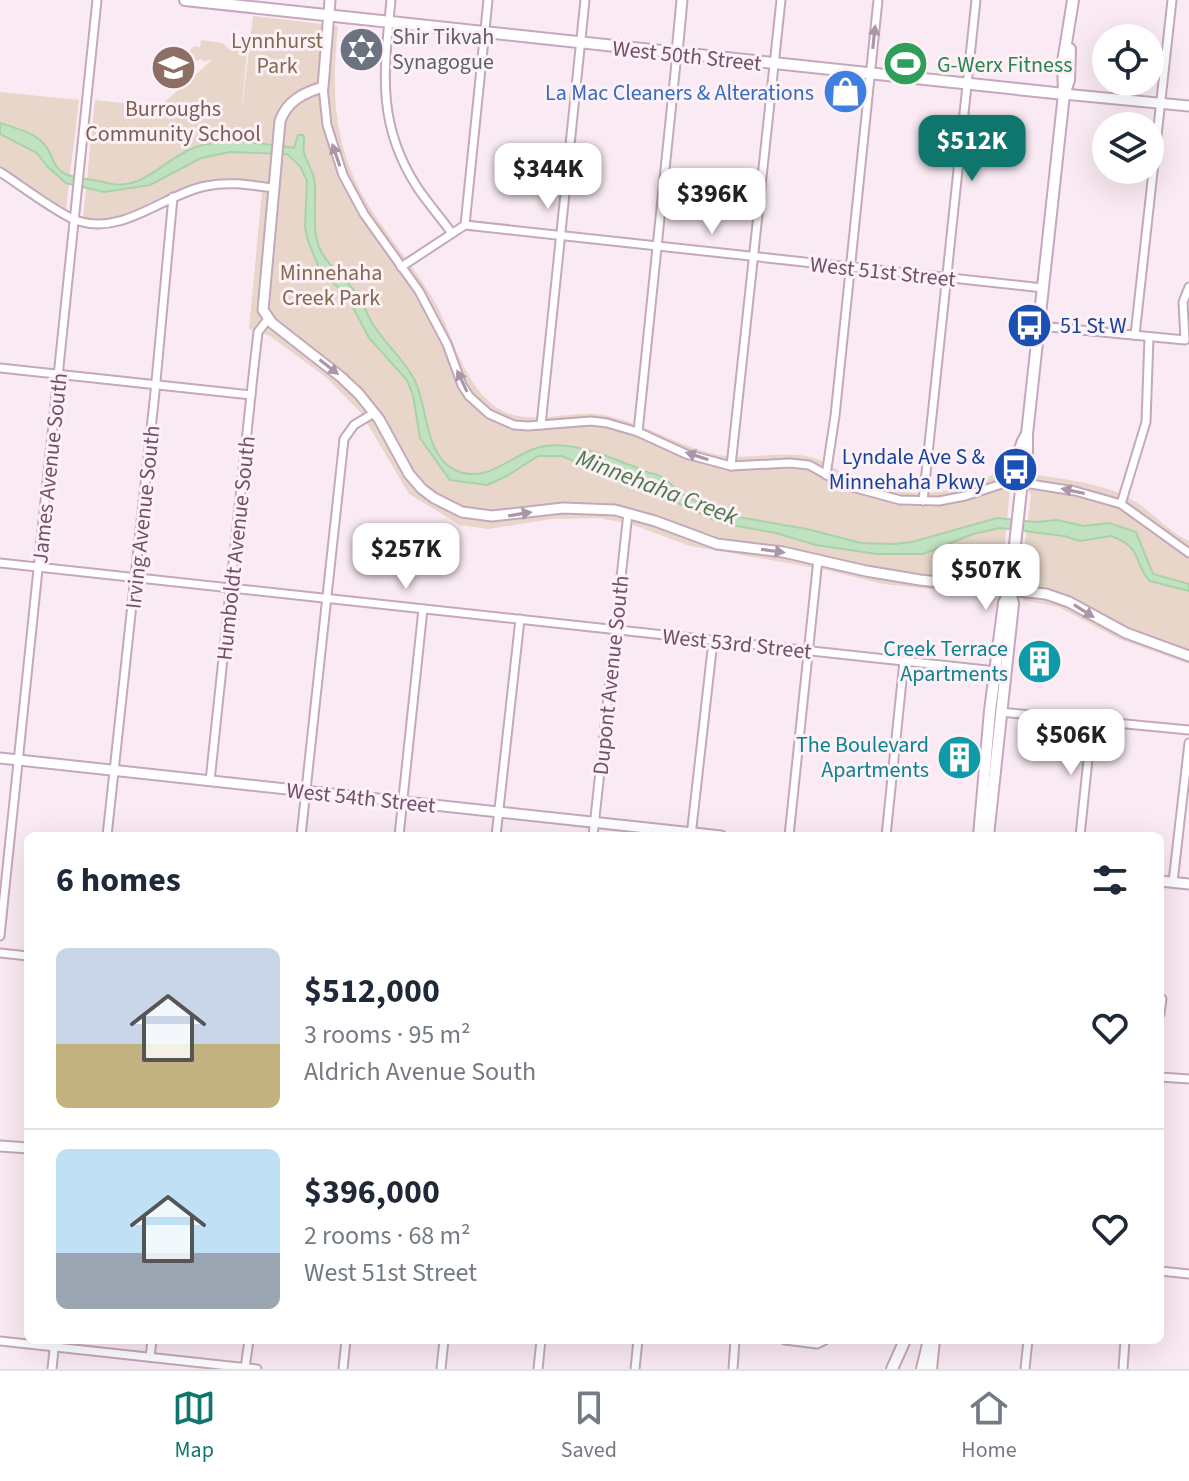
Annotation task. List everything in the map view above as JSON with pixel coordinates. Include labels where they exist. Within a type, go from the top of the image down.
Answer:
[{"type":"main road","name":"West 50th Street","points":[[185,0],[1064,94]]},
{"type":"main road","points":[[988,832],[996,671],[1004,603],[1010,590],[1022,481],[1018,469],[1021,444],[1027,434],[1064,94],[1071,68],[1073,0]]},
{"type":"main road","points":[[980,832],[1013,604],[1010,590]]},
{"type":"main road","points":[[892,1369],[903,1344]]},
{"type":"main road","points":[[922,1369],[931,1344]]},
{"type":"main road","points":[[931,1369],[932,1344]]},
{"type":"street","name":"James Avenue South","points":[[0,936],[97,0]]},
{"type":"street","points":[[330,0],[323,87],[327,125],[343,175],[364,214],[434,317],[469,396],[489,414],[514,425],[591,421],[638,432],[686,454],[731,466],[809,465],[834,479],[882,497],[923,501],[965,496],[1003,482],[1022,481],[1075,491],[1121,504],[1189,553]]},
{"type":"street","points":[[391,0],[384,89],[391,133],[418,188],[451,232]]},
{"type":"street","points":[[401,267],[465,225],[488,0]]},
{"type":"street","points":[[541,425],[585,0]]},
{"type":"street","points":[[638,432],[682,0]]},
{"type":"street","points":[[731,466],[781,0]]},
{"type":"street","points":[[826,475],[878,0]]},
{"type":"street","points":[[923,501],[976,0]]},
{"type":"street","points":[[1135,335],[1172,0]]},
{"type":"street","points":[[323,87],[300,96],[286,107],[278,136],[263,310],[268,319],[359,394],[374,413],[414,481],[434,498],[474,515],[582,507],[628,513],[709,542],[818,559],[920,580],[1054,596],[1126,633],[1189,656]]},
{"type":"street","name":"West 50th Street","points":[[1064,94],[1189,106]]},
{"type":"street","points":[[0,172],[74,220],[104,225],[132,217],[173,197],[206,186],[224,183],[273,188]]},
{"type":"street","name":"Irving Avenue South","points":[[107,832],[173,197]]},
{"type":"street","name":"West 51st Street","points":[[465,225],[1043,288]]},
{"type":"street","points":[[1039,326],[1185,340],[1183,302],[1189,287]]},
{"type":"street","name":"Humboldt Avenue South","points":[[210,781],[258,332],[268,319]]},
{"type":"street","points":[[1121,504],[1146,422],[1149,337]]},
{"type":"street","points":[[0,368],[251,395]]},
{"type":"street","points":[[301,832],[344,439],[354,425],[374,413]]},
{"type":"street","name":"Dupont Avenue South","points":[[593,832],[628,513]]},
{"type":"street","points":[[789,832],[818,559]]},
{"type":"street","name":"West 53rd Street","points":[[0,563],[996,671]]},
{"type":"street","points":[[399,832],[423,609]]},
{"type":"street","points":[[496,832],[520,619]]},
{"type":"street","points":[[691,832],[713,641]]},
{"type":"street","points":[[886,832],[904,661]]},
{"type":"street","points":[[996,712],[1189,730]]},
{"type":"street","points":[[1080,832],[1092,721]]},
{"type":"street","points":[[1173,882],[1189,743]]},
{"type":"street","name":"West 54th Street","points":[[0,758],[675,832]]},
{"type":"street","points":[[1164,881],[1189,884]]},
{"type":"street","points":[[0,953],[24,956]]},
{"type":"street","points":[[1164,1077],[1189,1079]]},
{"type":"street","points":[[0,1146],[24,1148]]},
{"type":"street","points":[[1164,1271],[1189,1274]]},
{"type":"street","points":[[0,1341],[24,1342]]},
{"type":"street","points":[[52,1369],[55,1344]]},
{"type":"street","points":[[62,1344],[257,1369]]},
{"type":"street","points":[[150,1357],[152,1344]]},
{"type":"street","points":[[245,1368],[248,1344]]},
{"type":"street","points":[[343,1369],[346,1344]]},
{"type":"street","points":[[441,1369],[444,1344]]},
{"type":"street","points":[[538,1369],[541,1344]]},
{"type":"street","points":[[635,1369],[638,1344]]},
{"type":"street","points":[[733,1369],[735,1344]]},
{"type":"street","points":[[1025,1369],[1028,1344]]},
{"type":"street","points":[[1123,1369],[1125,1344]]},
{"type":"green space","name":"Minnehaha Creek Park","points":[[253,16],[338,26],[335,97],[348,163],[369,206],[437,306],[474,384],[493,405],[505,412],[533,418],[604,415],[718,455],[814,458],[846,476],[899,492],[928,493],[952,489],[975,483],[1007,467],[1013,468],[1008,485],[1001,582],[996,583],[994,596],[883,584],[822,569],[690,546],[631,524],[599,518],[552,519],[488,529],[460,525],[409,494],[361,413],[327,378],[270,336],[249,329],[263,182],[230,179],[198,183],[120,215],[83,218],[95,100],[159,107],[212,60],[201,59],[187,64],[184,56],[194,46],[200,47],[201,40],[223,43],[228,49],[247,52],[241,116]]},
{"type":"green space","points":[[0,92],[79,100],[66,209],[0,167]]},
{"type":"green space","points":[[1033,474],[1085,483],[1123,495],[1189,541],[1189,664],[1119,639],[1059,607],[1023,600],[1024,586],[1020,584],[1031,495],[1028,490]]},
{"type":"water","name":"Minnehaha Creek","points":[[0,123],[35,136],[65,174],[120,185],[143,179],[196,147],[220,142],[245,142],[294,148],[298,135],[303,135],[304,152],[315,181],[315,225],[319,247],[357,294],[374,326],[410,372],[419,390],[437,454],[455,470],[479,474],[533,449],[555,445],[576,447],[655,474],[666,479],[679,493],[726,515],[807,529],[861,543],[912,542],[997,518],[1036,522],[1057,520],[1084,526],[1109,523],[1136,532],[1153,574],[1189,584],[1189,591],[1150,581],[1134,551],[1111,536],[1080,541],[1000,528],[973,534],[923,554],[877,554],[816,545],[776,533],[721,523],[641,486],[561,456],[538,456],[487,485],[450,480],[420,438],[413,395],[407,380],[369,338],[346,294],[321,273],[305,227],[307,181],[300,166],[287,154],[230,152],[201,158],[150,185],[104,192],[66,183],[37,153],[0,134]]},
{"type":"place","name":"Shir Tikvah Synagogue","points":[[361,49]]},
{"type":"place","name":"G-Werx Fitness","points":[[906,64]]},
{"type":"place","name":"Burroughs Community School","points":[[173,67]]},
{"type":"place","name":"La Mac Cleaners & Alterations","points":[[845,92]]},
{"type":"place","name":"51 St W","points":[[1029,325]]},
{"type":"place","name":"Lyndale Ave S & Minnehaha Pkwy","points":[[1016,469]]},
{"type":"place","name":"Creek Terrace Apartments","points":[[1039,661]]},
{"type":"place","name":"The Boulevard Apartments","points":[[960,757]]},
{"type":"park label","name":"Lynnhurst Park","points":[[277,52]]}]
